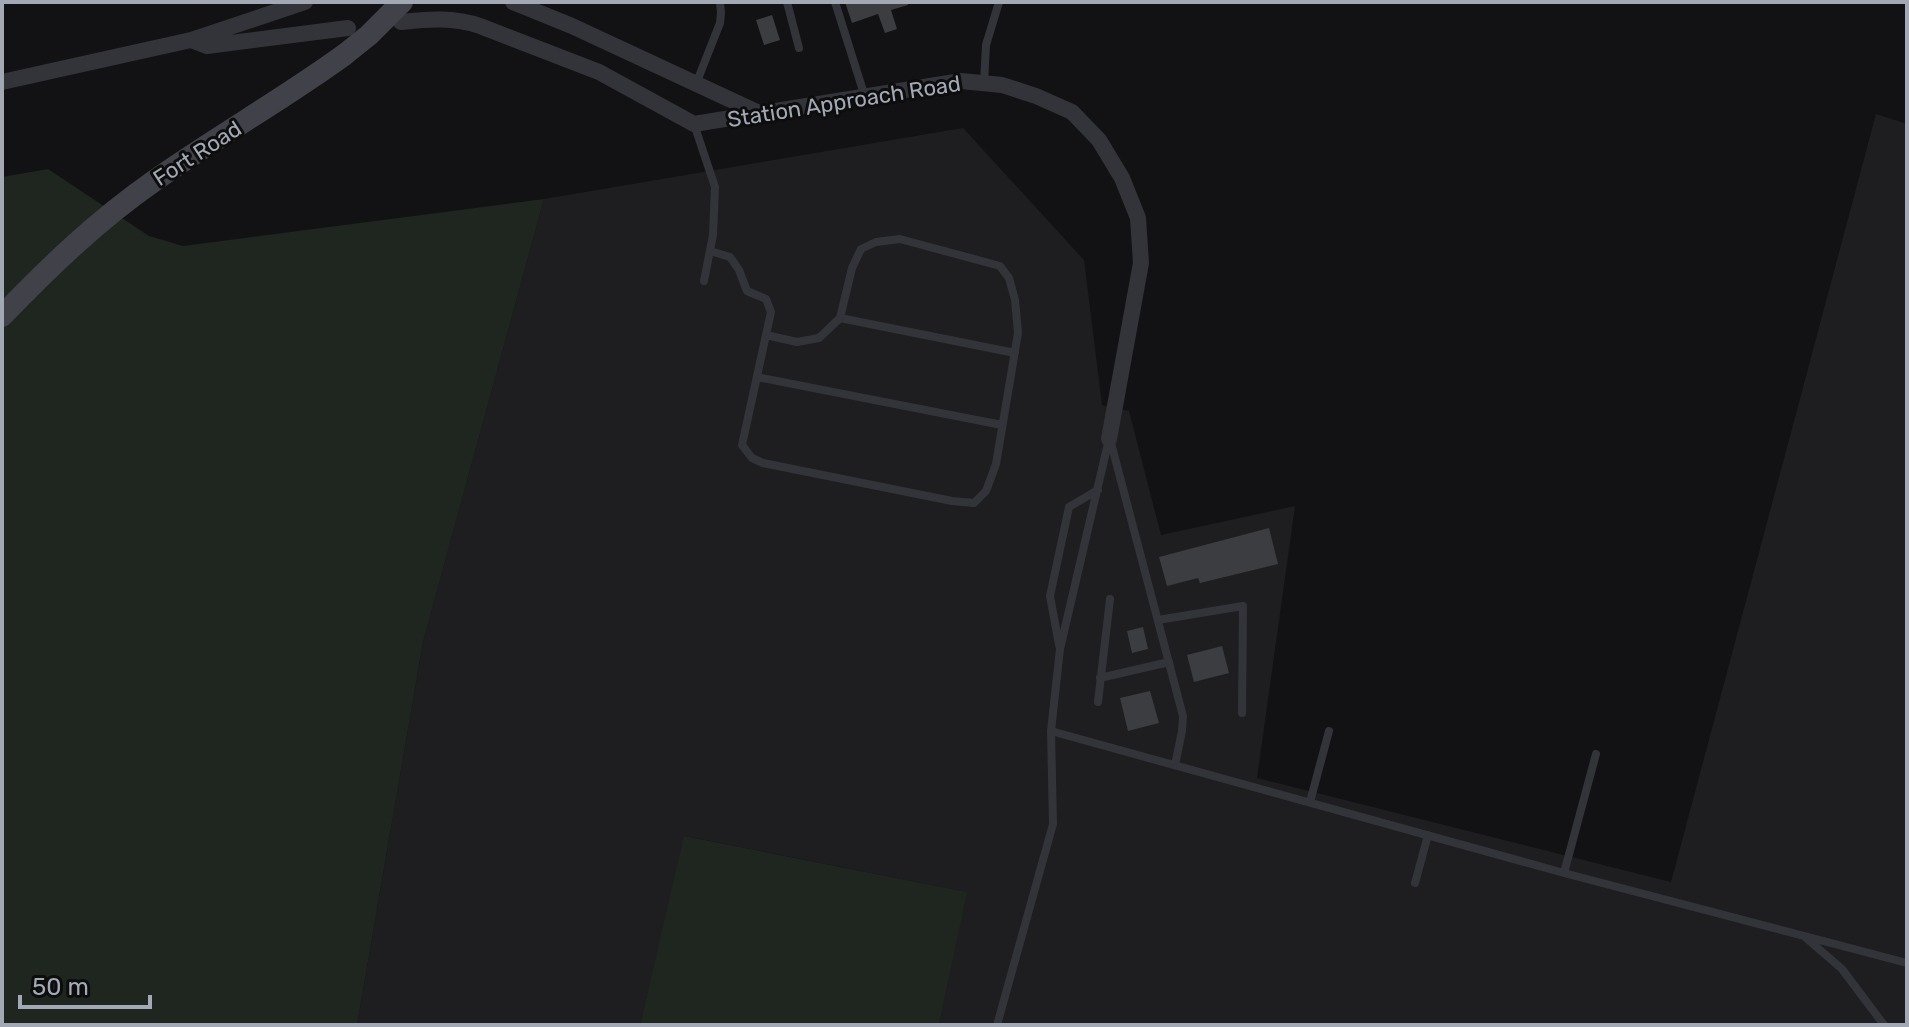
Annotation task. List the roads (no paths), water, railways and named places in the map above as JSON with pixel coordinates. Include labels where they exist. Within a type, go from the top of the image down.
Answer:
[{"type":"street","points":[[2,82],[191,40],[305,2]]},
{"type":"street","points":[[513,2],[572,26],[761,114]]},
{"type":"street","points":[[402,12],[480,26],[599,72],[694,124]]},
{"type":"street","name":"Fort Road","points":[[2,316],[55,263],[159,177],[312,78],[402,12]]},
{"type":"street","points":[[191,40],[207,46],[348,28]]},
{"type":"street","name":"Station Approach Road","points":[[694,124],[961,81],[1002,85],[1072,112],[1099,140],[1122,178],[1138,218],[1141,263],[1109,439]]},
{"type":"lane","points":[[696,84],[720,23],[720,2]]},
{"type":"lane","points":[[787,2],[799,48]]},
{"type":"lane","points":[[835,2],[865,97]]},
{"type":"lane","points":[[984,83],[985,48],[999,2]]},
{"type":"lane","points":[[694,124],[715,187],[713,235],[704,281]]},
{"type":"lane","points":[[710,251],[730,257],[747,291],[766,299],[771,312],[742,445],[752,458],[763,463],[952,501],[974,503],[986,491],[996,464],[1018,333],[1015,300],[1009,278],[1000,266],[900,239],[876,242],[861,249],[852,268],[840,318],[819,338],[797,342],[766,335]]},
{"type":"lane","points":[[840,318],[1015,353]]},
{"type":"lane","points":[[757,377],[1002,425]]},
{"type":"lane","points":[[997,1025],[1053,824],[1051,731],[1060,649],[1109,439]]},
{"type":"lane","points":[[1109,439],[1183,716],[1175,765]]},
{"type":"lane","points":[[1060,649],[1050,596],[1069,507],[1098,490]]},
{"type":"lane","points":[[1098,702],[1110,599]]},
{"type":"lane","points":[[1158,620],[1243,606],[1242,713]]},
{"type":"lane","points":[[1100,678],[1169,662]]},
{"type":"lane","points":[[1051,731],[1564,873],[1907,963]]},
{"type":"lane","points":[[1310,802],[1329,731]]},
{"type":"lane","points":[[1564,873],[1596,754]]},
{"type":"lane","points":[[1415,883],[1428,835]]},
{"type":"lane","points":[[1803,935],[1842,969],[1884,1025]]}]
